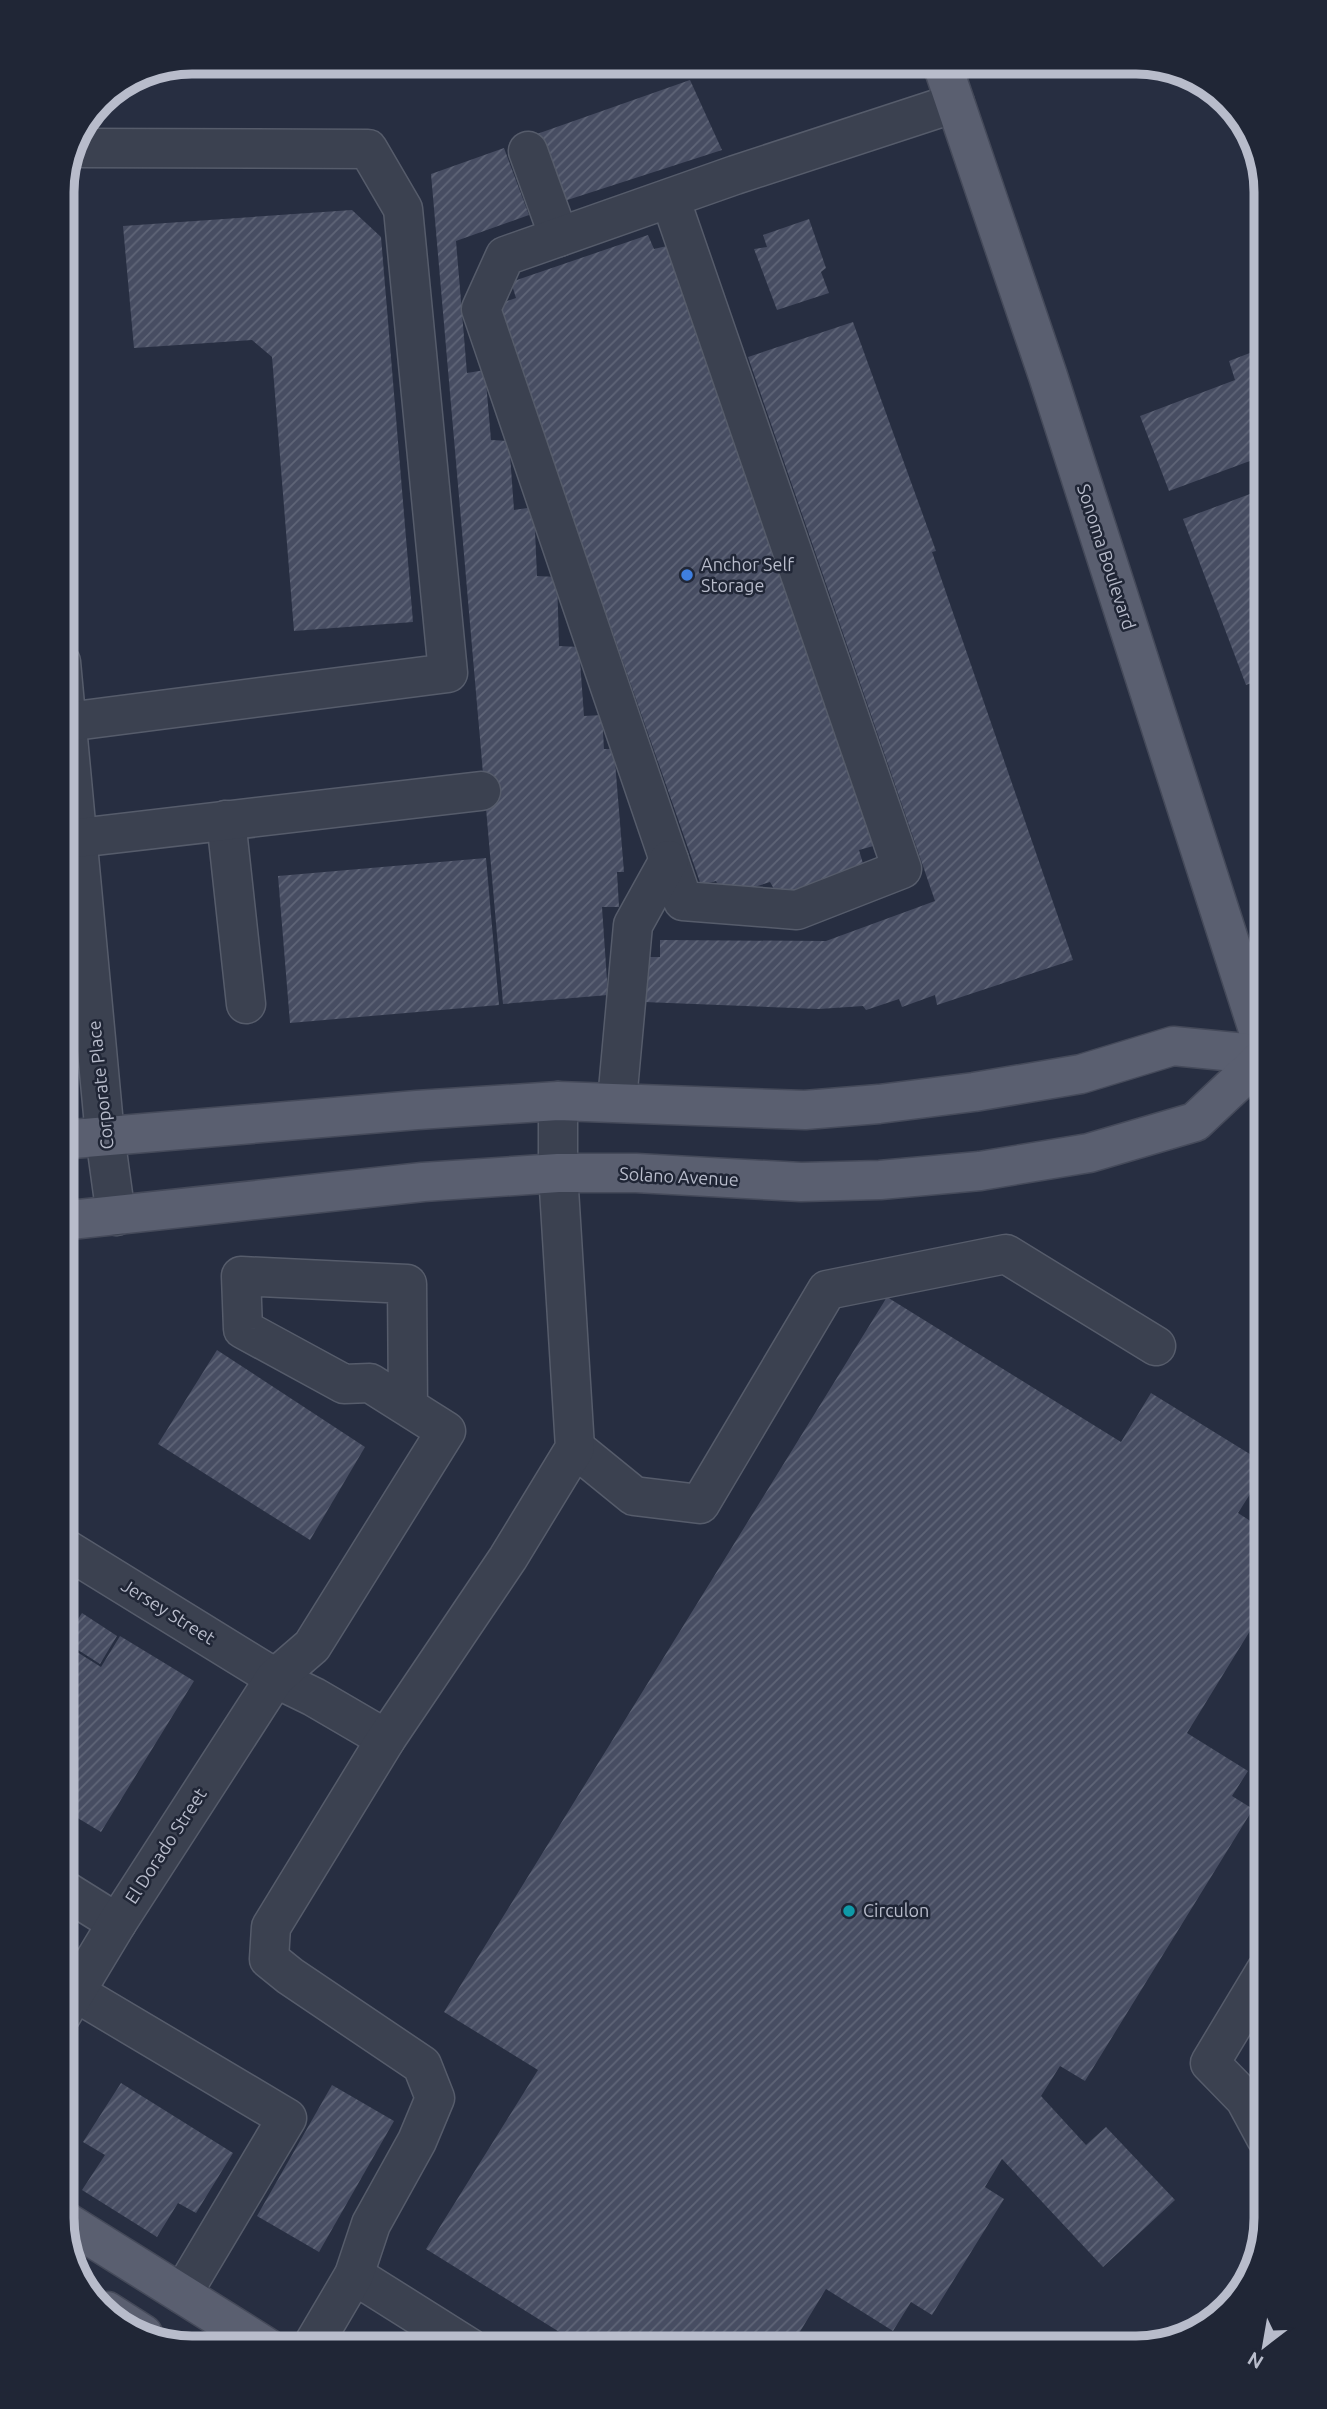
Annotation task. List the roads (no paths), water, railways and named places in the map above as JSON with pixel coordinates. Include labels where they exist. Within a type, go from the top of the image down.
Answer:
[{"type":"main road","name":"Sonoma Boulevard","points":[[945,74],[1048,376],[1254,1018]]},
{"type":"main road","name":"Solano Avenue","points":[[74,1139],[558,1101],[817,1109],[974,1092],[1082,1074],[1173,1046],[1254,1054]]},
{"type":"main road","name":"Solano Avenue","points":[[74,1220],[423,1182],[558,1173],[636,1173],[801,1182],[880,1180],[980,1171],[1089,1153],[1195,1122],[1254,1066]]},
{"type":"main road","points":[[75,2227],[249,2335]]},
{"type":"street","points":[[670,198],[902,869],[797,910],[683,901],[481,309],[505,256],[670,198],[955,103]]},
{"type":"street","points":[[74,721],[448,673],[403,209],[368,149],[81,148]]},
{"type":"street","points":[[528,151],[559,237]]},
{"type":"street","points":[[78,838],[481,791]]},
{"type":"street","name":"Corporate Place","points":[[74,796],[78,838],[74,880]]},
{"type":"street","points":[[226,820],[246,1004]]},
{"type":"street","points":[[617,1101],[633,925],[669,860]]},
{"type":"street","name":"Corporate Place","points":[[74,915],[116,1216]]},
{"type":"street","points":[[318,2335],[354,2275],[371,2224],[417,2141],[435,2098],[422,2064],[290,1976],[269,1959],[271,1927],[386,1739],[508,1558],[575,1448],[558,1173],[558,1101]]},
{"type":"street","points":[[575,1448],[634,1496],[700,1504],[827,1290],[1006,1254],[1156,1346]]},
{"type":"street","points":[[241,1276],[407,1284],[408,1407],[370,1383],[344,1384],[243,1329],[241,1276]]},
{"type":"street","name":"El Dorado Street","points":[[74,1994],[275,1678],[312,1646],[446,1431],[408,1407]]},
{"type":"street","name":"Jersey Street","points":[[74,1554],[275,1678],[314,1697],[386,1739]]},
{"type":"street","points":[[74,1896],[117,1923]]},
{"type":"street","points":[[1254,1990],[1210,2063],[1245,2099],[1254,2116]]},
{"type":"street","points":[[74,2007],[287,2119],[182,2294]]},
{"type":"street","points":[[354,2275],[450,2335]]},
{"type":"place","name":"Anchor Self Storage","points":[[687,575]]},
{"type":"place","name":"Circulon","points":[[849,1911]]}]
